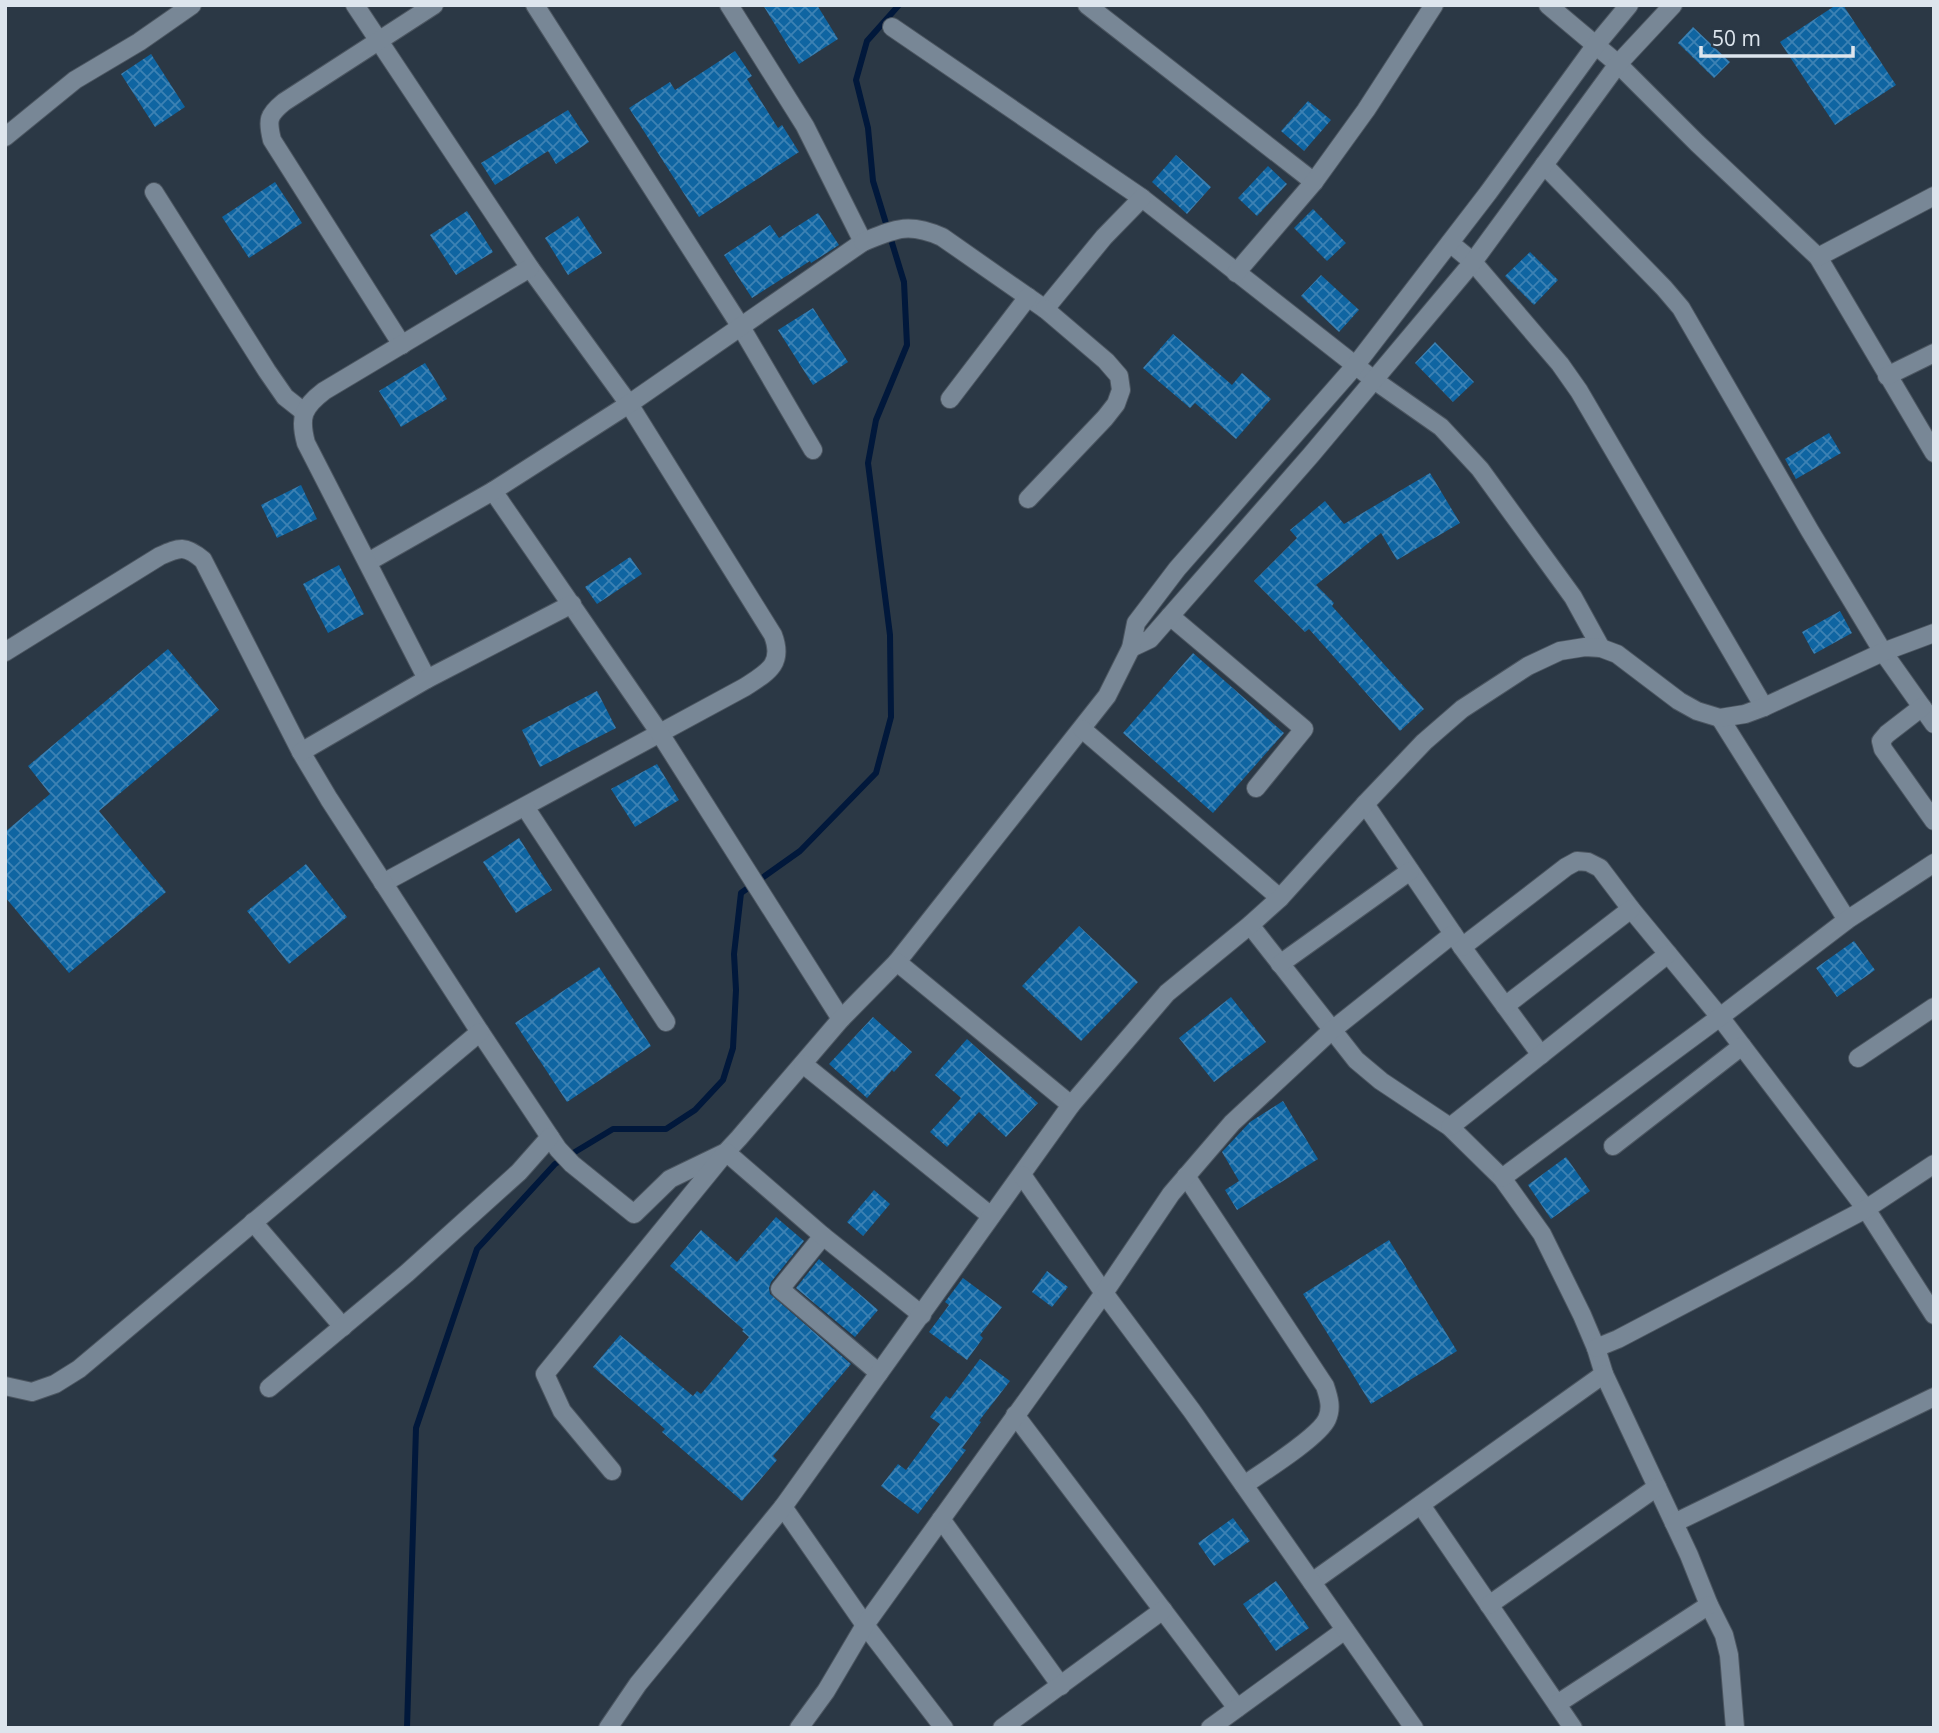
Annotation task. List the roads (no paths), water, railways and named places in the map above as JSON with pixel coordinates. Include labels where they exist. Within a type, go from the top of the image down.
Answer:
[{"type":"street","points":[[5,137],[75,80],[192,5]]},
{"type":"street","points":[[355,5],[530,268],[629,404],[774,635],[778,648],[774,664],[746,687],[383,883]]},
{"type":"street","points":[[401,345],[272,140],[268,125],[272,113],[285,102],[435,5]]},
{"type":"street","points":[[535,5],[741,327],[813,450]]},
{"type":"street","points":[[729,5],[805,126],[867,240]]},
{"type":"street","points":[[1236,273],[1314,181],[1366,110],[1434,5]]},
{"type":"street","points":[[1548,5],[1618,65],[1818,257],[1934,453]]},
{"type":"street","points":[[612,1471],[562,1411],[545,1374],[726,1152],[841,1019],[897,961],[1082,729],[1107,696],[1131,648],[1136,623],[1177,569],[1355,366],[1450,243],[1595,46],[1629,5]]},
{"type":"street","points":[[1131,648],[1150,639],[1311,455],[1473,262],[1618,65],[1673,5]]},
{"type":"street","points":[[1088,6],[1314,181]]},
{"type":"street","points":[[892,27],[1142,198],[1355,366],[1441,427],[1480,469],[1573,597],[1601,648]]},
{"type":"street","points":[[1544,165],[1681,308],[1883,652],[1934,724]]},
{"type":"street","points":[[155,192],[267,372],[285,397],[304,412]]},
{"type":"street","points":[[1818,257],[1934,196]]},
{"type":"street","points":[[1045,309],[1104,237],[1142,198]]},
{"type":"street","points":[[368,562],[493,491],[629,404],[867,240],[898,229],[924,229],[942,237],[1045,309],[1106,361],[1119,376],[1121,390],[1116,404],[1028,499]]},
{"type":"street","points":[[1450,243],[1473,262],[1560,364],[1579,391],[1764,707]]},
{"type":"street","points":[[427,679],[306,443],[302,428],[304,412],[311,401],[324,391],[530,268]]},
{"type":"street","points":[[950,399],[1028,297]]},
{"type":"street","points":[[1887,376],[1934,354]]},
{"type":"street","points":[[493,491],[659,732],[841,1019]]},
{"type":"street","points":[[5,652],[160,556],[177,548],[189,549],[203,560],[301,752],[329,799],[480,1032],[554,1143],[572,1164],[634,1214],[670,1180],[726,1152]]},
{"type":"street","points":[[301,752],[427,679],[572,604]]},
{"type":"street","points":[[1170,617],[1304,729],[1256,788]]},
{"type":"street","points":[[608,1728],[638,1684],[783,1507],[1071,1105],[1167,993],[1280,898],[1424,742],[1462,709],[1528,666],[1560,651],[1585,647],[1601,648],[1617,654],[1679,701],[1697,712],[1720,718],[1764,707],[1883,652],[1934,633]]},
{"type":"street","points":[[1922,708],[1881,741],[1883,749],[1934,821]]},
{"type":"street","points":[[1720,718],[1847,920]]},
{"type":"street","points":[[1082,729],[1280,898]]},
{"type":"street","points":[[1365,804],[1457,940],[1541,1055]]},
{"type":"street","points":[[525,807],[666,1022]]},
{"type":"street","points":[[799,1728],[826,1692],[865,1625],[1104,1293],[1171,1194],[1232,1124],[1331,1031],[1457,940],[1577,861],[1588,862],[1600,868],[1720,1017],[1866,1209],[1934,1315]]},
{"type":"street","points":[[1502,1178],[1847,920],[1934,863]]},
{"type":"street","points":[[1280,964],[1410,871]]},
{"type":"street","points":[[1505,1006],[1631,909]]},
{"type":"street","points":[[1250,925],[1356,1060],[1381,1081],[1450,1127],[1502,1178],[1542,1234],[1724,1635],[1729,1655],[1735,1728]]},
{"type":"street","points":[[1450,1127],[1668,954]]},
{"type":"street","points":[[897,961],[1071,1105]]},
{"type":"street","points":[[1858,1058],[1934,1007]]},
{"type":"street","points":[[5,1386],[32,1392],[55,1384],[79,1369],[480,1032]]},
{"type":"street","points":[[1613,1146],[1742,1046]]},
{"type":"street","points":[[803,1064],[991,1216]]},
{"type":"street","points":[[269,1388],[407,1273],[554,1143]]},
{"type":"street","points":[[726,1152],[823,1236],[922,1315]]},
{"type":"street","points":[[1596,1348],[1866,1209],[1934,1164]]},
{"type":"street","points":[[1022,1175],[1414,1728]]},
{"type":"street","points":[[1186,1176],[1318,1375],[1329,1397],[1330,1408],[1326,1421],[1316,1434],[1244,1485]]},
{"type":"street","points":[[253,1222],[343,1327]]},
{"type":"street","points":[[823,1236],[780,1289],[879,1373]]},
{"type":"street","points":[[1312,1582],[1604,1374]]},
{"type":"street","points":[[1674,1523],[1934,1397]]},
{"type":"street","points":[[1015,1415],[1237,1707]]},
{"type":"street","points":[[1489,1605],[1657,1487]]},
{"type":"street","points":[[1421,1505],[1573,1728]]},
{"type":"street","points":[[783,1507],[865,1625],[944,1728]]},
{"type":"street","points":[[941,1518],[1061,1686]]},
{"type":"street","points":[[1557,1704],[1709,1605]]},
{"type":"street","points":[[1002,1728],[1163,1610]]},
{"type":"street","points":[[1210,1728],[1345,1630]]},
{"type":"waterway","points":[[407,1728],[416,1428],[477,1249],[555,1164],[613,1129],[666,1129],[695,1110],[723,1080],[733,1048],[736,990],[734,954],[741,893],[800,851],[876,773],[891,717],[890,635],[868,463],[876,420],[907,345],[904,282],[873,181],[868,128],[856,80],[867,41],[899,5]]}]
